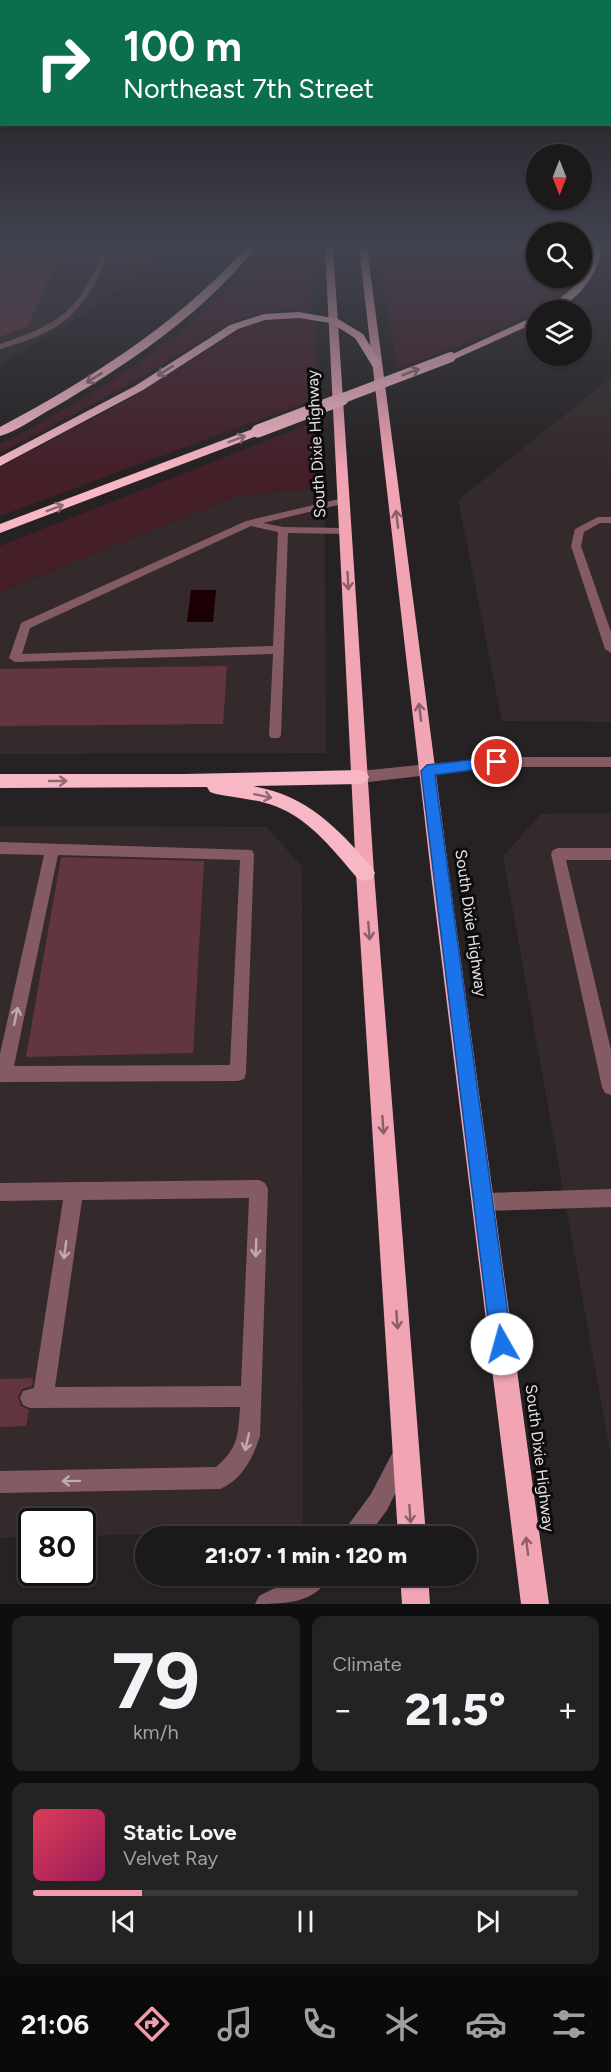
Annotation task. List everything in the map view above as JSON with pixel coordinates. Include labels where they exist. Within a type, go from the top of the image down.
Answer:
[{"type":"highway","points":[[0,432],[74,390],[153,338],[173,322]]},
{"type":"highway","points":[[0,462],[139,388],[247,322]]},
{"type":"highway","name":"South Dixie Highway","points":[[334,322],[365,873],[411,1526]]},
{"type":"highway","points":[[335,322],[359,336],[377,365]]},
{"type":"highway","name":"South Dixie Highway","points":[[372,322],[427,771],[535,1604]]},
{"type":"highway","points":[[0,529],[451,357],[526,323]]},
{"type":"highway","points":[[0,781],[185,781],[360,777]]},
{"type":"highway","points":[[185,781],[240,793],[269,796],[295,807],[322,826],[365,873]]},
{"type":"highway","points":[[415,1586],[416,1604]]},
{"type":"street","points":[[360,777],[497,762],[611,762]]},
{"type":"lane","points":[[0,347],[39,333],[58,322]]},
{"type":"lane","points":[[279,650],[15,658],[25,626],[250,523],[344,501]]},
{"type":"lane","points":[[611,520],[598,520],[579,531],[576,546],[611,649]]},
{"type":"lane","points":[[250,523],[283,530],[345,531]]},
{"type":"lane","points":[[274,735],[283,530]]},
{"type":"lane","points":[[0,848],[247,854],[238,1073],[2,1074],[52,850]]},
{"type":"lane","points":[[611,854],[558,854],[611,1087]]},
{"type":"lane","points":[[0,1192],[259,1189],[249,1436],[245,1452],[235,1467],[220,1478],[0,1482]]},
{"type":"lane","points":[[74,1192],[37,1398],[250,1396]]},
{"type":"lane","points":[[483,1202],[611,1198]]},
{"type":"lane","points":[[361,1526],[379,1502],[406,1449]]},
{"type":"lane","points":[[267,1604],[303,1586]]},
{"type":"shaded area","points":[[0,322],[70,322],[0,365]]},
{"type":"shaded area","points":[[192,322],[232,322],[128,385],[0,453],[0,444],[108,383]]},
{"type":"shaded area","points":[[266,322],[315,322],[318,398],[0,516],[0,467],[122,403],[249,325]]},
{"type":"shaded area","points":[[389,322],[514,322],[468,342],[397,368]]},
{"type":"shaded area","points":[[611,378],[611,722],[502,721],[458,500]]},
{"type":"shaded area","points":[[321,419],[325,487],[237,496],[0,592],[0,546]]},
{"type":"shaded area","points":[[325,487],[326,753],[0,754],[0,592],[237,496]]},
{"type":"shaded area","points":[[191,590],[216,590],[213,622],[187,622]]},
{"type":"shaded area","points":[[611,813],[611,1457],[503,856],[541,814]]},
{"type":"shaded area","points":[[0,826],[267,827],[302,867],[303,1526],[135,1526],[135,1535],[96,1536],[96,1508],[18,1508],[18,1537],[0,1538]]},
{"type":"building","points":[[0,322],[30,322],[28,326],[0,337]]},
{"type":"building","points":[[227,666],[223,724],[0,726],[0,669]]},
{"type":"building","points":[[61,857],[204,861],[193,1053],[26,1057]]},
{"type":"building","points":[[33,1378],[32,1386],[22,1389],[18,1397],[21,1406],[29,1410],[26,1426],[0,1427],[0,1379]]},
{"type":"route","points":[[497,762],[427,771],[502,1344]]}]
